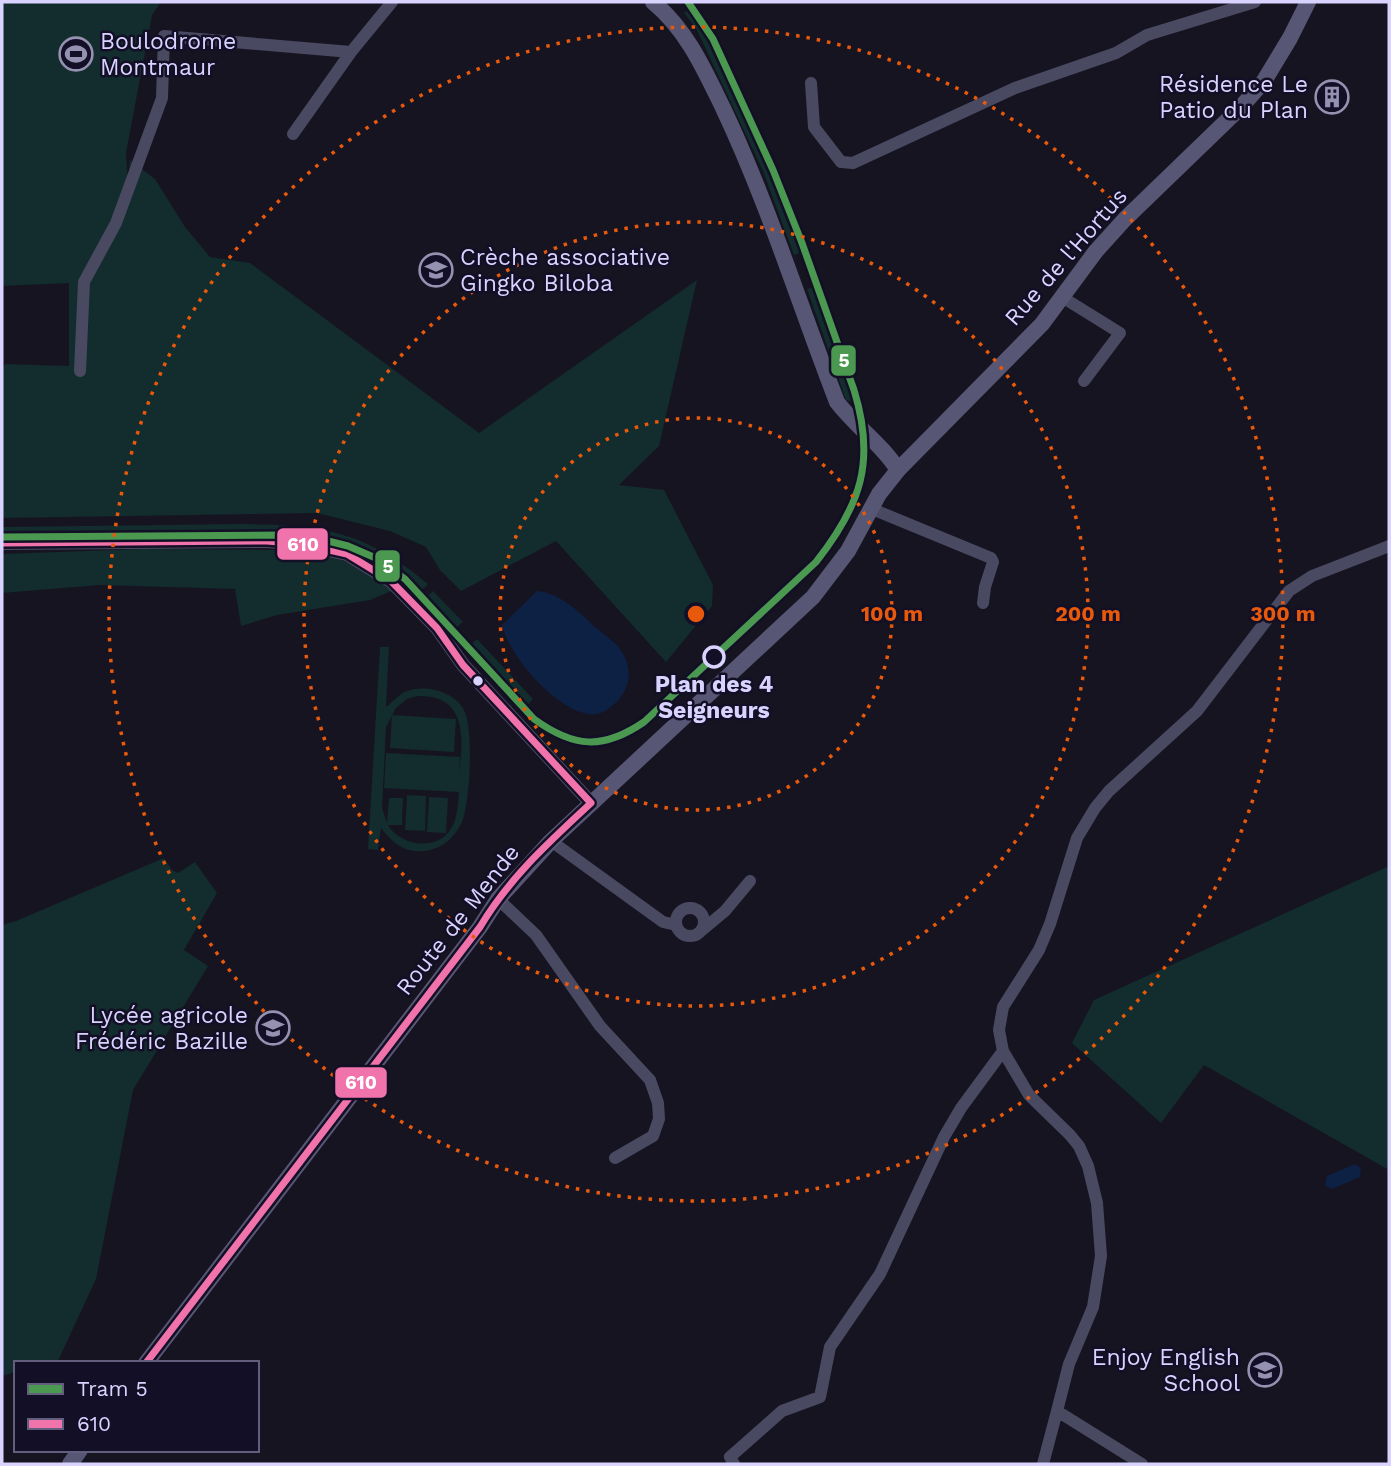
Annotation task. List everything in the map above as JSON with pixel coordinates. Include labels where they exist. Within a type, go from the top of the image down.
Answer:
[{"type":"main road","name":"Rue de l'Hortus","points":[[898,470],[1042,324],[1096,251],[1125,219],[1223,127],[1264,81],[1308,2]]},
{"type":"main road","points":[[658,3],[687,38],[700,60],[740,145],[837,402],[859,428],[889,454],[898,470]]},
{"type":"main road","name":"Route de Mende","points":[[148,1361],[480,927],[498,899],[551,841],[813,597],[848,551],[879,494],[898,470]]},
{"type":"street","points":[[293,134],[351,52],[392,2]]},
{"type":"street","points":[[811,83],[814,127],[841,162],[853,163],[1014,88],[1116,53],[1147,35],[1255,2]]},
{"type":"street","points":[[80,371],[84,282],[116,223],[162,98],[164,36],[351,52]]},
{"type":"street","points":[[1062,297],[1120,333],[1084,381]]},
{"type":"street","points":[[872,509],[991,558],[992,570],[985,587],[983,603]]},
{"type":"street","points":[[2,543],[267,541],[302,544],[347,554],[391,580],[437,628],[463,665],[591,803]]},
{"type":"street","points":[[1044,1464],[1069,1364],[1093,1307],[1101,1256],[1097,1203],[1088,1166],[1079,1146],[1029,1095],[1003,1051],[999,1030],[1003,1007],[1039,950],[1077,838],[1095,808],[1122,777],[1197,711],[1289,592],[1311,576],[1389,547]]},
{"type":"street","points":[[551,841],[663,922],[676,925],[685,936],[693,936],[725,911],[750,881]]},
{"type":"street","points":[[498,899],[536,936],[600,1026],[650,1080],[658,1103],[659,1119],[653,1136],[615,1158]]},
{"type":"street","points":[[676,925],[680,912],[693,909],[703,918],[701,931]]},
{"type":"street","points":[[734,1464],[730,1457],[782,1410],[820,1396],[830,1347],[880,1274],[944,1137],[961,1108],[1003,1051]]},
{"type":"street","points":[[1057,1411],[1142,1464]]},
{"type":"green space","points":[[2,2],[161,2],[152,15],[126,153],[128,182],[130,160],[155,179],[185,227],[210,257],[250,263],[479,433],[697,280],[659,446],[619,485],[664,490],[713,585],[712,606],[666,662],[556,541],[461,591],[440,570],[426,547],[390,531],[317,513],[2,518],[2,367],[6,364],[69,366],[69,283],[2,286]]},
{"type":"green space","points":[[695,4],[713,30],[747,101],[807,251],[794,255],[763,171],[696,28],[684,13]]},
{"type":"green space","points":[[818,286],[861,404],[846,400],[807,289]]},
{"type":"green space","points":[[240,524],[295,526],[340,534],[383,552],[428,584],[414,598],[314,541],[2,540],[2,527]]},
{"type":"green space","points":[[141,549],[290,550],[326,554],[364,569],[394,590],[370,600],[277,615],[241,626],[235,589],[100,585],[2,593],[2,554]]},
{"type":"green space","points":[[433,591],[463,622],[451,632],[423,601]]},
{"type":"green space","points":[[477,639],[533,699],[523,710],[467,648]]},
{"type":"green space","points":[[380,647],[389,647],[386,707],[404,692],[415,689],[431,689],[454,698],[464,710],[467,720],[469,783],[462,822],[456,833],[442,845],[431,850],[411,851],[395,843],[381,828],[378,850],[368,849]],"holes":[[[417,696],[433,697],[445,702],[458,720],[461,732],[461,745],[459,772],[460,757],[386,753],[384,788],[459,792],[456,815],[450,831],[439,840],[415,843],[399,837],[388,825],[402,825],[403,798],[389,798],[387,823],[382,808],[386,727],[396,708],[407,699]]]},
{"type":"green space","points":[[392,715],[456,719],[454,752],[390,748]]},
{"type":"green space","points":[[407,795],[426,796],[425,831],[405,830]]},
{"type":"green space","points":[[429,797],[448,798],[446,833],[427,832]]},
{"type":"green space","points":[[164,858],[172,870],[178,873],[195,862],[217,893],[184,950],[208,966],[133,1090],[96,1279],[58,1361],[14,1361],[14,1373],[2,1376],[2,925]]},
{"type":"green space","points":[[1389,866],[1389,1170],[1204,1065],[1161,1123],[1072,1043],[1094,1000]]},
{"type":"water","points":[[537,591],[554,595],[569,604],[614,642],[624,655],[628,671],[627,686],[619,699],[605,711],[589,714],[562,703],[536,680],[506,638],[502,625]]},
{"type":"water","points":[[1355,1164],[1361,1168],[1360,1177],[1332,1189],[1325,1185],[1327,1176]]},
{"type":"tram line","name":"5","points":[[2,537],[288,535],[348,546],[378,559],[405,579],[534,719],[549,729],[562,736],[589,742],[615,737],[644,722],[816,562],[854,501],[864,461],[861,415],[854,390],[802,243],[773,170],[713,39],[688,2]]},
{"type":"transit line","name":"610","points":[[2,543],[267,541],[302,544],[347,554],[391,581],[437,628],[463,665],[591,803],[546,846],[504,892],[148,1361]]},
{"type":"place","name":"Boulodrome Montmaur","points":[[76,54]]},
{"type":"place","name":"Résidence Le Patio du Plan","points":[[1332,97]]},
{"type":"place","name":"Crèche associative Gingko Biloba","points":[[436,270]]},
{"type":"place","name":"Plan des 4 Seigneurs","points":[[714,657]]},
{"type":"place","name":"Lycée agricole Frédéric Bazille","points":[[273,1028]]},
{"type":"place","name":"Enjoy English School","points":[[1265,1370]]}]
